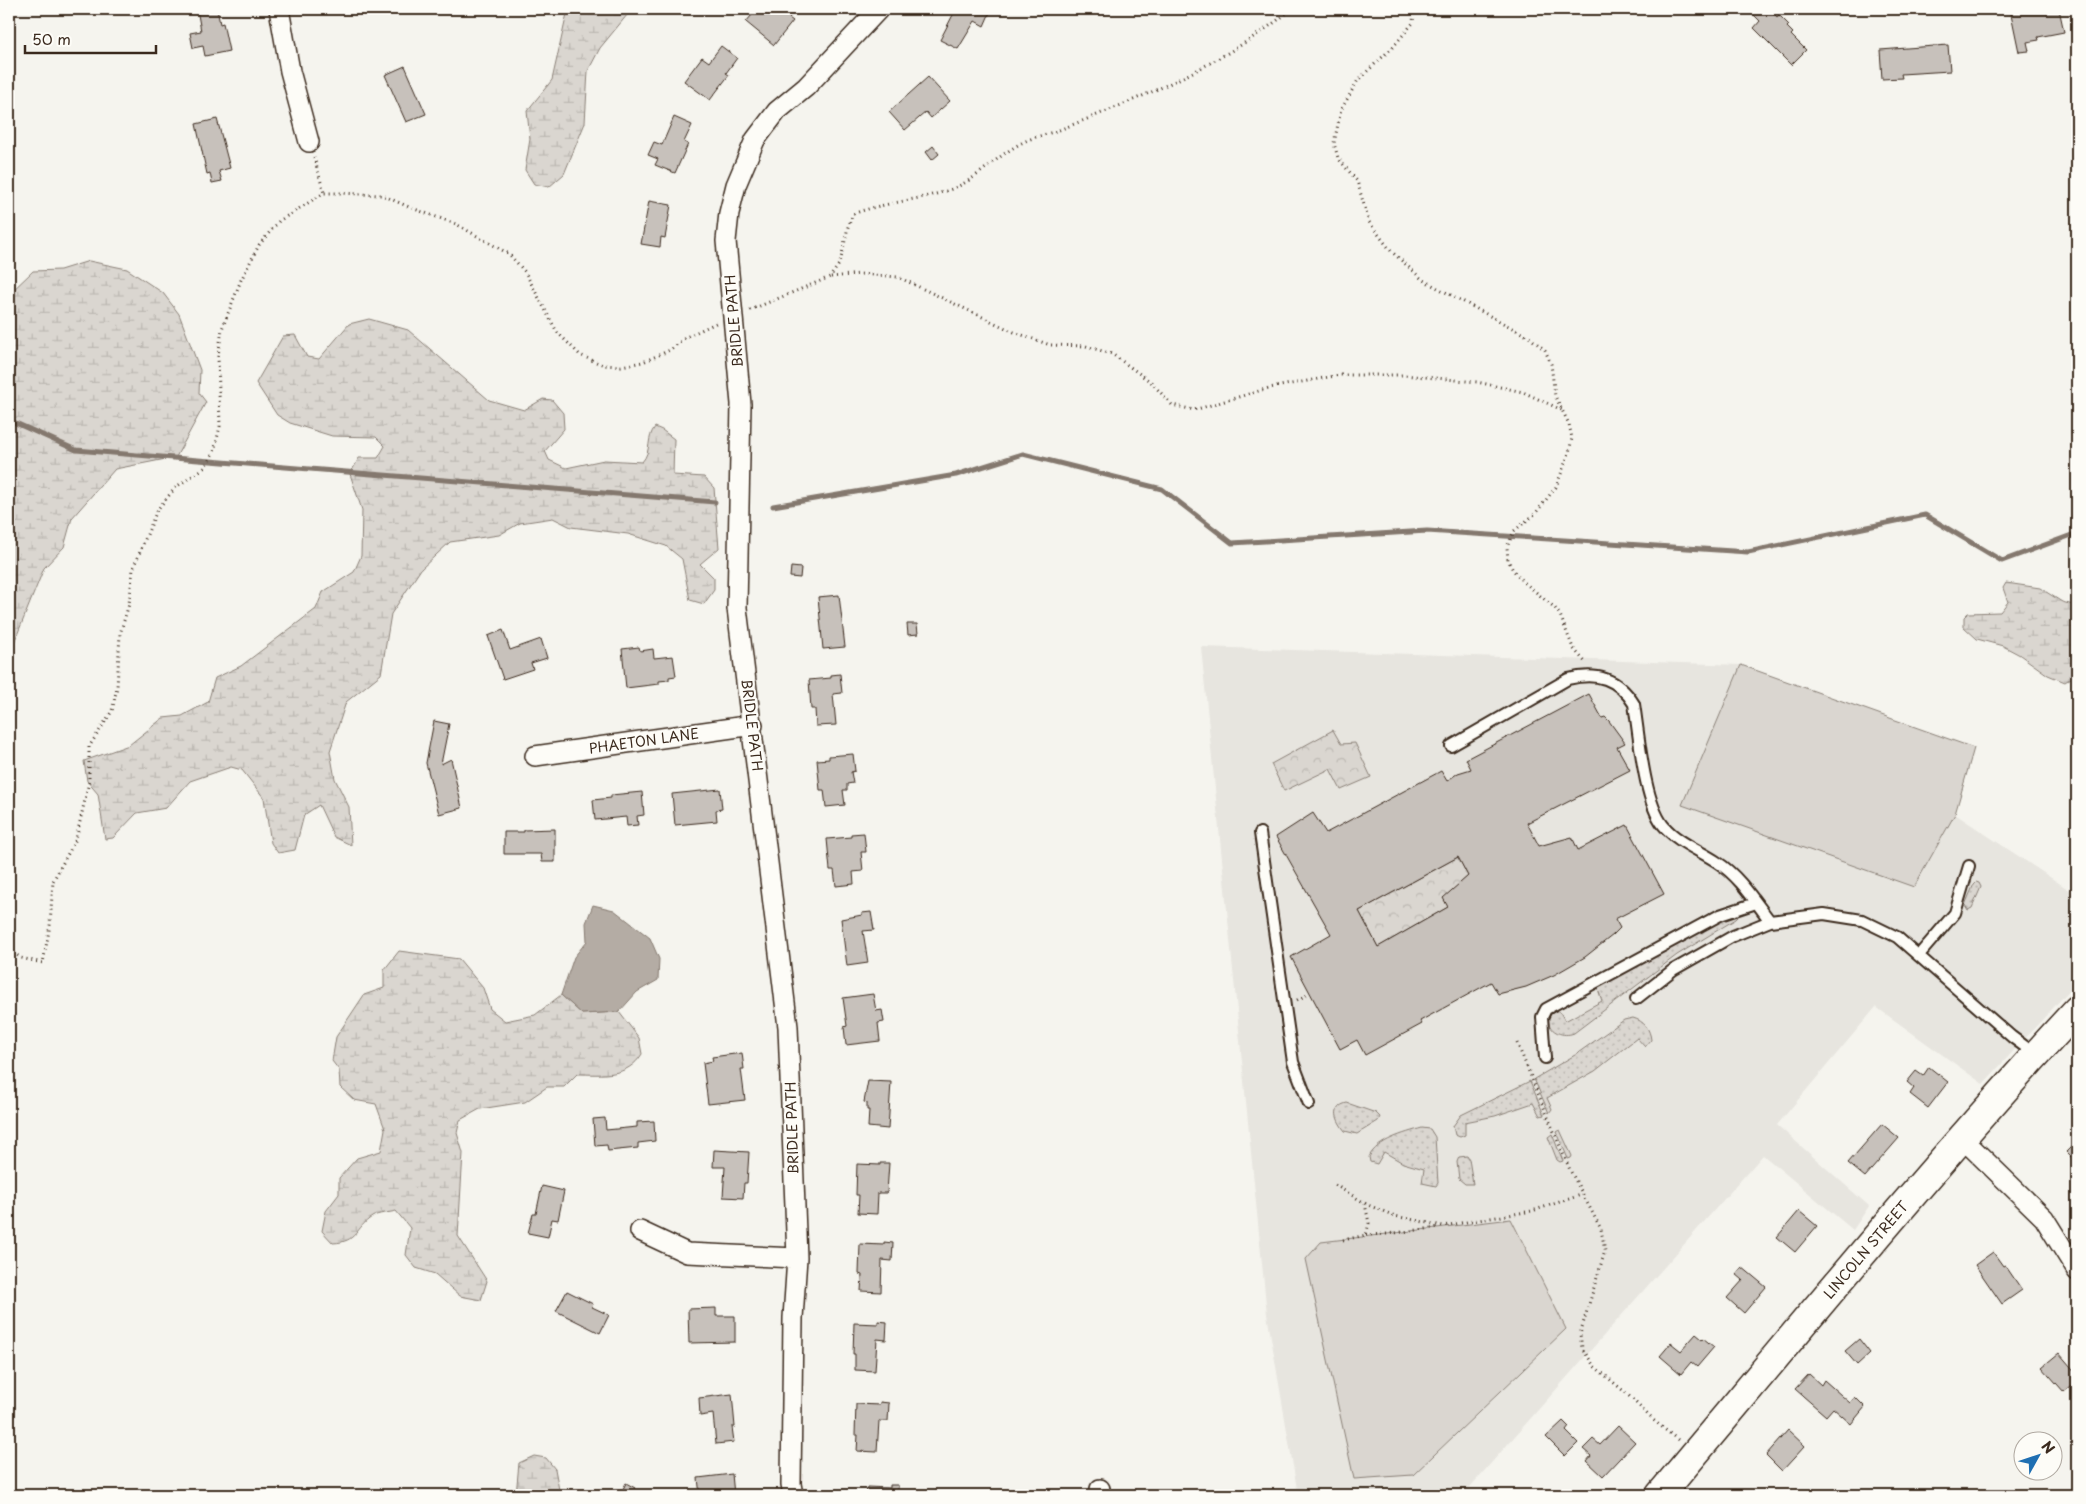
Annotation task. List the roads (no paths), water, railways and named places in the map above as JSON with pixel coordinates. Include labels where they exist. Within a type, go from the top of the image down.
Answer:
[{"type":"main road","name":"LINCOLN STREET","points":[[1660,1495],[1872,1241],[2077,1010]]},
{"type":"street","points":[[279,9],[290,71],[309,142]]},
{"type":"street","name":"BRIDLE PATH","points":[[793,1495],[791,1484],[793,1318],[797,1258],[788,1027],[738,608],[741,404],[726,241],[729,213],[736,185],[755,140],[777,111],[806,86],[879,9]]},
{"type":"street","name":"PHAETON LANE","points":[[535,756],[753,725]]},
{"type":"street","points":[[1962,1138],[2044,1218],[2077,1271]]},
{"type":"street","points":[[640,1231],[687,1252],[797,1258]]},
{"type":"lane","points":[[1451,746],[1568,679],[1589,674],[1616,684],[1627,692],[1634,704],[1648,789],[1654,810],[1663,826],[1736,877],[1770,921]]},
{"type":"lane","points":[[1260,833],[1293,1062],[1309,1104]]},
{"type":"lane","points":[[1920,955],[1955,913],[1969,866]]},
{"type":"lane","points":[[1546,1058],[1542,1017],[1546,1009],[1720,915],[1756,903]]},
{"type":"lane","points":[[1636,998],[1673,970],[1733,936],[1770,921],[1824,914],[1862,920],[1897,937],[1920,955],[2012,1037],[2036,1054]]},
{"type":"waterway","points":[[9,420],[76,450],[715,502]]},
{"type":"waterway","points":[[773,506],[956,475],[1023,454],[1162,489],[1232,543],[1427,531],[1748,552],[1925,515],[2002,561],[2077,533]]}]
